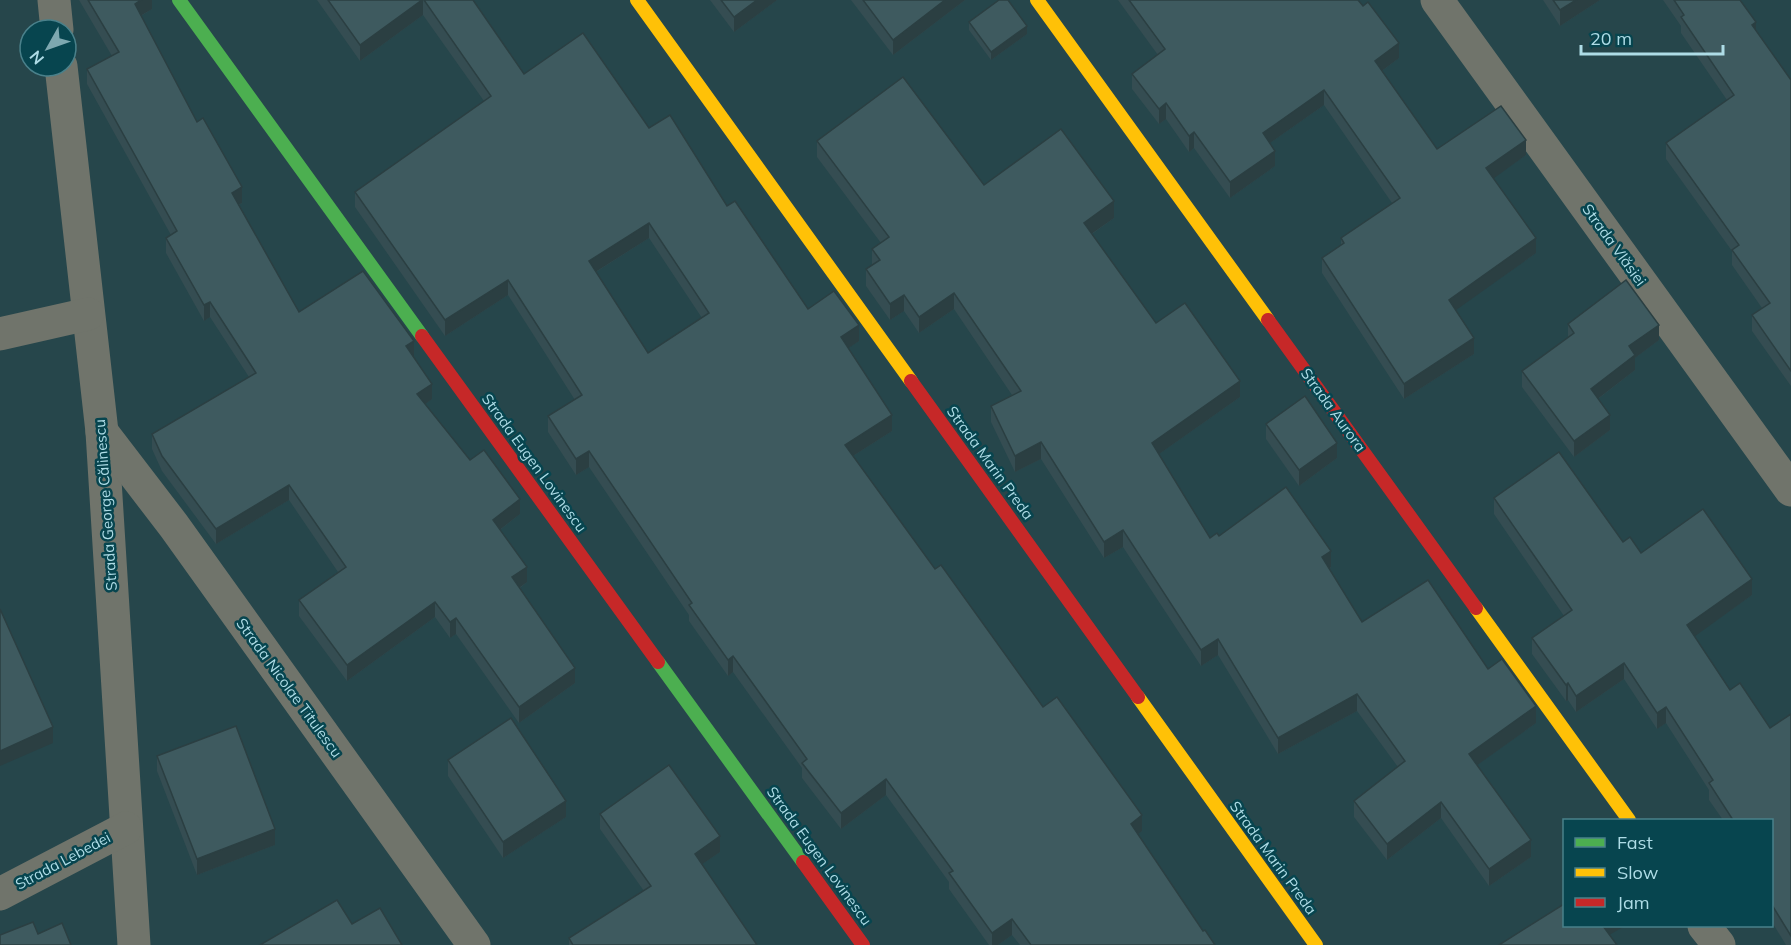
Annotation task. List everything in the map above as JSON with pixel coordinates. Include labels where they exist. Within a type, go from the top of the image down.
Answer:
[{"type":"street","points":[[54,0],[56,18]]},
{"type":"street","name":"Strada Eugen Lovinescu","points":[[179,0],[863,945]]},
{"type":"street","name":"Strada Marin Preda","points":[[637,0],[1316,945]]},
{"type":"street","name":"Strada Aurora","points":[[1037,0],[1628,819]]},
{"type":"street","name":"Strada Vlăsiei","points":[[1437,0],[1791,490]]},
{"type":"street","name":"Strada George Călinescu","points":[[62,78],[102,432],[134,945]]},
{"type":"street","points":[[0,334],[88,314]]},
{"type":"street","name":"Strada Nicolae Titulescu","points":[[102,432],[174,526],[474,945]]},
{"type":"street","name":"Strada Lebedei","points":[[0,894],[126,828]]},
{"type":"street","points":[[1705,927],[1719,945]]},
{"type":"building","points":[[88,0],[141,0],[135,4],[197,122],[203,118],[242,187],[232,193],[299,312],[363,271],[414,341],[406,346],[432,384],[417,394],[470,460],[484,450],[520,499],[493,520],[527,567],[512,577],[575,668],[519,707],[456,618],[450,622],[435,602],[347,665],[299,600],[346,567],[289,485],[216,529],[162,456],[152,434],[256,373],[210,302],[204,305],[166,238],[177,231],[87,69],[119,52]]},
{"type":"building","points":[[328,0],[422,0],[360,45]]},
{"type":"building","points":[[424,0],[473,0],[524,74],[583,33],[649,128],[670,115],[727,206],[735,201],[808,309],[834,291],[859,325],[841,337],[892,415],[845,445],[935,569],[941,565],[1043,707],[1057,697],[1142,815],[1131,824],[1203,931],[1205,930],[1215,945],[1031,945],[1012,919],[992,933],[949,873],[953,871],[886,779],[841,813],[802,763],[807,759],[733,656],[728,660],[689,605],[692,603],[589,451],[576,459],[548,416],[582,395],[508,280],[445,320],[355,192],[491,96]],"holes":[[[649,223],[709,313],[648,353],[589,261]]]},
{"type":"building","points":[[721,0],[757,0],[734,17]]},
{"type":"building","points":[[863,0],[945,0],[893,40]]},
{"type":"building","points":[[999,0],[1008,0],[1027,26],[991,52],[969,22]]},
{"type":"building","points":[[1129,0],[1358,0],[1363,6],[1368,2],[1399,43],[1375,61],[1437,149],[1501,106],[1526,140],[1486,168],[1536,238],[1449,300],[1474,338],[1404,384],[1322,258],[1344,243],[1341,238],[1400,198],[1324,90],[1263,133],[1275,151],[1230,182],[1194,132],[1189,136],[1166,103],[1159,109],[1132,74],[1165,49]]},
{"type":"building","points":[[1553,0],[1576,0],[1560,10]]},
{"type":"building","points":[[1674,0],[1740,0],[1756,22],[1752,25],[1791,80],[1791,371],[1752,315],[1770,303],[1732,250],[1739,245],[1666,143],[1734,95],[1681,17],[1684,15]]},
{"type":"building","points":[[903,77],[984,185],[1061,129],[1114,201],[1084,223],[1156,323],[1185,303],[1240,381],[1152,443],[1210,538],[1217,533],[1219,536],[1286,487],[1331,551],[1322,557],[1362,622],[1428,580],[1488,669],[1502,659],[1536,706],[1469,754],[1531,840],[1489,869],[1441,802],[1387,844],[1354,801],[1405,761],[1357,694],[1278,738],[1218,639],[1201,650],[1123,530],[1104,542],[1041,442],[1015,456],[991,406],[1021,391],[954,293],[919,317],[904,295],[890,304],[866,269],[880,260],[872,249],[889,237],[817,141]]},
{"type":"building","points":[[1626,280],[1659,325],[1629,346],[1635,355],[1591,389],[1610,415],[1574,441],[1522,371],[1574,333],[1568,324]]},
{"type":"building","points":[[1305,396],[1337,443],[1299,470],[1266,424]]},
{"type":"building","points":[[1559,452],[1623,542],[1630,537],[1641,553],[1703,509],[1752,579],[1687,625],[1730,690],[1740,683],[1770,728],[1791,714],[1791,936],[1773,907],[1773,819],[1732,819],[1709,783],[1713,780],[1666,707],[1657,713],[1624,663],[1576,696],[1568,683],[1566,685],[1532,638],[1572,610],[1494,498]]},
{"type":"building","points":[[0,609],[53,727],[0,751]]},
{"type":"building","points":[[511,718],[566,801],[503,842],[448,760]]},
{"type":"building","points":[[236,726],[275,829],[197,859],[157,756]]},
{"type":"building","points":[[669,765],[720,836],[695,854],[757,945],[573,945],[569,938],[651,886],[600,814]]},
{"type":"building","points":[[337,900],[352,924],[380,908],[402,945],[260,945]]},
{"type":"building","points":[[1563,905],[1563,927],[1604,927],[1617,945],[1499,945]]},
{"type":"building","points":[[33,922],[38,934],[62,923],[71,945],[0,945],[0,935]]},
{"type":"traffic: fast","points":[[179,0],[422,336]]},
{"type":"traffic: fast","points":[[658,662],[803,862]]},
{"type":"traffic: slow","points":[[637,0],[911,381]]},
{"type":"traffic: slow","points":[[1037,0],[1268,320]]},
{"type":"traffic: slow","points":[[1476,608],[1628,819]]},
{"type":"traffic: slow","points":[[1138,697],[1316,945]]},
{"type":"traffic: jam","points":[[1268,320],[1476,608]]},
{"type":"traffic: jam","points":[[422,336],[658,662]]},
{"type":"traffic: jam","points":[[911,381],[1138,697]]},
{"type":"traffic: jam","points":[[803,862],[863,945]]}]
